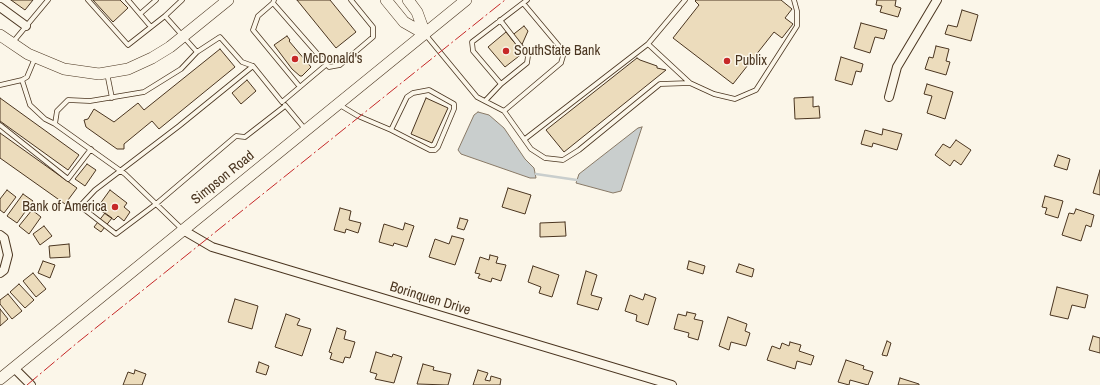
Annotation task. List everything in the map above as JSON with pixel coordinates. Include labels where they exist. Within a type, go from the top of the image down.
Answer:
[{"type":"main road","points":[[0,35],[11,44],[64,69],[99,74],[128,70],[152,58],[183,36],[228,0]]},
{"type":"main road","points":[[386,0],[404,22],[425,34]]},
{"type":"main road","points":[[408,0],[417,12],[425,34]]},
{"type":"main road","name":"Simpson Road","points":[[0,379],[466,0]]},
{"type":"street","points":[[889,97],[897,67],[937,0]]},
{"type":"street","points":[[0,7],[26,26]]},
{"type":"street","name":"Borinquen Drive","points":[[183,230],[212,247],[672,385]]},
{"type":"street","points":[[0,235],[4,238],[8,255],[4,270],[0,273]]},
{"type":"street","points":[[14,368],[31,385]]},
{"type":"lane","points":[[11,44],[48,0]]},
{"type":"lane","points":[[88,0],[128,45],[165,16],[182,0]]},
{"type":"lane","points":[[128,0],[151,27]]},
{"type":"lane","points":[[140,14],[156,0]]},
{"type":"lane","points":[[300,87],[253,30],[258,16],[273,2],[329,67],[340,65],[373,37],[373,27],[351,0]]},
{"type":"lane","points":[[525,139],[648,44],[686,0]]},
{"type":"lane","points":[[648,44],[690,83],[714,94],[736,98],[756,90],[797,26],[797,11],[794,0]]},
{"type":"lane","points":[[500,84],[473,51],[472,42],[525,2],[559,46],[564,56],[562,63],[504,111]]},
{"type":"lane","points":[[165,16],[197,52]]},
{"type":"lane","points":[[485,101],[500,84],[527,63],[528,56],[500,20]]},
{"type":"lane","points":[[425,34],[477,98],[504,111],[531,149],[545,158],[563,160],[579,150],[660,84],[690,83]]},
{"type":"lane","points":[[55,124],[57,111],[68,100],[90,101],[144,92],[181,69],[197,52],[220,37],[242,62],[252,66],[306,130]]},
{"type":"lane","points":[[0,84],[22,80],[27,77],[36,57]]},
{"type":"lane","points":[[282,102],[327,64]]},
{"type":"lane","points":[[252,66],[179,126],[95,190],[80,206],[116,234],[156,204],[236,136],[245,137],[285,106]]},
{"type":"lane","points":[[107,72],[112,98]]},
{"type":"lane","points":[[22,80],[30,105],[45,118],[121,171],[183,230]]},
{"type":"lane","points":[[338,104],[358,116],[391,130],[430,150],[435,150],[438,147],[454,108],[454,104],[429,90],[413,93],[407,97],[391,130]]},
{"type":"lane","points":[[0,125],[68,179],[91,149]]},
{"type":"shaded area","points":[[478,112],[489,115],[504,128],[525,159],[534,168],[536,178],[530,178],[461,154],[458,150],[474,115]]},
{"type":"shaded area","points":[[642,127],[621,191],[613,193],[576,183],[579,174],[638,128]]},
{"type":"building","points":[[11,0],[33,0],[25,10]]},
{"type":"building","points":[[93,0],[120,0],[128,8],[113,22]]},
{"type":"building","points":[[297,0],[330,0],[356,32],[336,48]]},
{"type":"building","name":"Publix","points":[[781,0],[792,9],[785,18],[793,24],[782,38],[774,32],[733,84],[673,38],[699,5],[695,1]]},
{"type":"building","points":[[877,0],[896,0],[895,6],[901,8],[898,17],[880,12],[882,6],[876,5]]},
{"type":"building","points":[[962,10],[978,15],[971,41],[945,34],[948,25],[957,27]]},
{"type":"building","points":[[861,23],[887,30],[884,39],[875,37],[870,53],[854,48]]},
{"type":"building","points":[[524,26],[528,31],[520,49],[510,37]]},
{"type":"building","name":"SouthState Bank","points":[[506,32],[523,53],[505,67],[488,47]]},
{"type":"building","name":"McDonald's","points":[[287,36],[290,40],[289,41],[311,67],[302,76],[292,69],[274,45]]},
{"type":"building","points":[[936,46],[949,49],[946,61],[950,62],[946,75],[925,69],[929,57],[933,58]]},
{"type":"building","points":[[220,49],[235,67],[159,129],[152,121],[124,144],[124,149],[117,149],[86,127],[84,120],[88,119],[94,109],[114,122],[138,103],[144,110]]},
{"type":"building","points":[[841,57],[863,64],[861,72],[856,71],[852,85],[835,80]]},
{"type":"building","points":[[637,58],[657,66],[657,68],[666,70],[564,152],[546,130]]},
{"type":"building","points":[[247,80],[256,91],[241,104],[232,93]]},
{"type":"building","points":[[927,84],[953,92],[945,119],[927,113],[932,96],[924,94]]},
{"type":"building","points":[[813,97],[813,107],[819,106],[820,118],[795,119],[794,98]]},
{"type":"building","points":[[0,98],[79,155],[68,170],[0,121]]},
{"type":"building","points":[[426,98],[448,108],[432,143],[411,134]]},
{"type":"building","points":[[883,129],[902,134],[897,150],[873,143],[872,147],[861,144],[865,130],[882,135]]},
{"type":"building","points":[[0,133],[77,188],[65,204],[0,158]]},
{"type":"building","points":[[956,140],[971,150],[961,165],[954,160],[950,166],[935,155],[943,144],[950,148]]},
{"type":"building","points":[[1058,155],[1070,159],[1067,170],[1054,166]]},
{"type":"building","points":[[87,164],[96,170],[85,186],[75,179]]},
{"type":"building","points":[[1100,170],[1100,195],[1093,193]]},
{"type":"building","points":[[508,188],[531,195],[525,214],[502,207]]},
{"type":"building","points":[[7,190],[16,197],[4,213],[0,210],[0,199]]},
{"type":"building","points":[[110,190],[127,203],[124,207],[130,212],[124,221],[118,216],[114,220],[97,208]]},
{"type":"building","points":[[23,194],[33,201],[17,223],[7,216]]},
{"type":"building","points":[[1045,196],[1063,201],[1058,218],[1045,214],[1047,208],[1042,207]]},
{"type":"building","points":[[340,208],[351,211],[349,220],[361,223],[358,233],[346,229],[345,233],[334,230]]},
{"type":"building","points":[[1076,209],[1094,215],[1091,227],[1086,225],[1081,241],[1062,235],[1069,213],[1074,214]]},
{"type":"building","points":[[32,210],[41,217],[29,234],[19,226]]},
{"type":"building","points":[[105,213],[112,218],[101,232],[94,227]]},
{"type":"building","points":[[460,218],[468,220],[464,230],[457,228]]},
{"type":"building","points":[[565,222],[566,236],[540,237],[540,223]]},
{"type":"building","points":[[405,223],[414,226],[407,247],[394,243],[393,246],[379,242],[384,224],[403,230]]},
{"type":"building","points":[[44,226],[52,236],[40,245],[33,234]]},
{"type":"building","points":[[452,236],[464,239],[455,265],[429,257],[435,239],[449,244]]},
{"type":"building","points":[[69,244],[70,257],[50,258],[49,246]]},
{"type":"building","points":[[490,255],[498,257],[496,263],[506,265],[501,281],[492,278],[491,282],[478,278],[480,274],[475,273],[480,257],[489,260]]},
{"type":"building","points":[[43,261],[55,265],[50,278],[38,273]]},
{"type":"building","points":[[689,261],[705,266],[703,274],[687,269]]},
{"type":"building","points":[[739,264],[754,269],[752,277],[736,272]]},
{"type":"building","points":[[533,266],[559,275],[552,297],[539,293],[541,287],[528,282]]},
{"type":"building","points":[[586,271],[597,275],[591,295],[602,298],[598,310],[577,304]]},
{"type":"building","points":[[33,273],[46,289],[36,297],[23,281]]},
{"type":"building","points":[[19,284],[34,300],[25,308],[10,292]]},
{"type":"building","points":[[1057,287],[1088,295],[1085,308],[1072,305],[1068,319],[1050,315]]},
{"type":"building","points":[[8,294],[22,311],[12,319],[0,304],[0,300]]},
{"type":"building","points":[[645,294],[656,298],[648,325],[636,321],[637,315],[625,311],[630,295],[643,300]]},
{"type":"building","points":[[235,299],[258,306],[252,329],[228,322]]},
{"type":"building","points":[[0,309],[8,319],[0,326]]},
{"type":"building","points":[[687,312],[696,314],[694,319],[703,321],[698,340],[688,337],[689,333],[674,329],[678,314],[686,316]]},
{"type":"building","points":[[286,314],[300,319],[297,325],[311,329],[302,356],[275,347]]},
{"type":"building","points":[[728,317],[747,324],[745,331],[750,333],[746,346],[731,342],[729,350],[719,346]]},
{"type":"building","points":[[337,328],[346,331],[344,339],[355,342],[350,358],[345,357],[343,363],[330,359],[332,353],[329,352]]},
{"type":"building","points":[[1093,336],[1100,338],[1100,353],[1089,350]]},
{"type":"building","points":[[887,341],[891,343],[887,356],[882,355]]},
{"type":"building","points":[[790,342],[801,345],[799,351],[814,356],[811,365],[797,361],[795,369],[767,360],[772,346],[780,349],[782,343],[789,346]]},
{"type":"building","points":[[376,352],[392,357],[393,354],[402,357],[394,383],[375,379],[377,374],[370,372]]},
{"type":"building","points":[[846,360],[864,366],[863,369],[873,372],[868,385],[850,380],[849,385],[838,382]]},
{"type":"building","points":[[259,362],[269,366],[266,375],[256,372]]},
{"type":"building","points":[[423,364],[434,367],[433,370],[451,374],[448,385],[417,384]]},
{"type":"building","points":[[135,370],[146,374],[142,385],[123,385],[128,372],[134,374]]},
{"type":"building","points":[[478,370],[488,373],[485,380],[490,381],[491,376],[501,379],[500,385],[473,385]]},
{"type":"building","points":[[900,378],[919,384],[919,385],[898,385]]},
{"type":"waterway","points":[[536,174],[577,180]]},
{"type":"power","points":[[27,385],[77,343],[505,0]]},
{"type":"place","name":"SouthState Bank","points":[[506,51]]},
{"type":"place","name":"McDonald's","points":[[295,59]]},
{"type":"place","name":"Publix","points":[[727,61]]},
{"type":"place","name":"Bank of America","points":[[115,207]]}]
